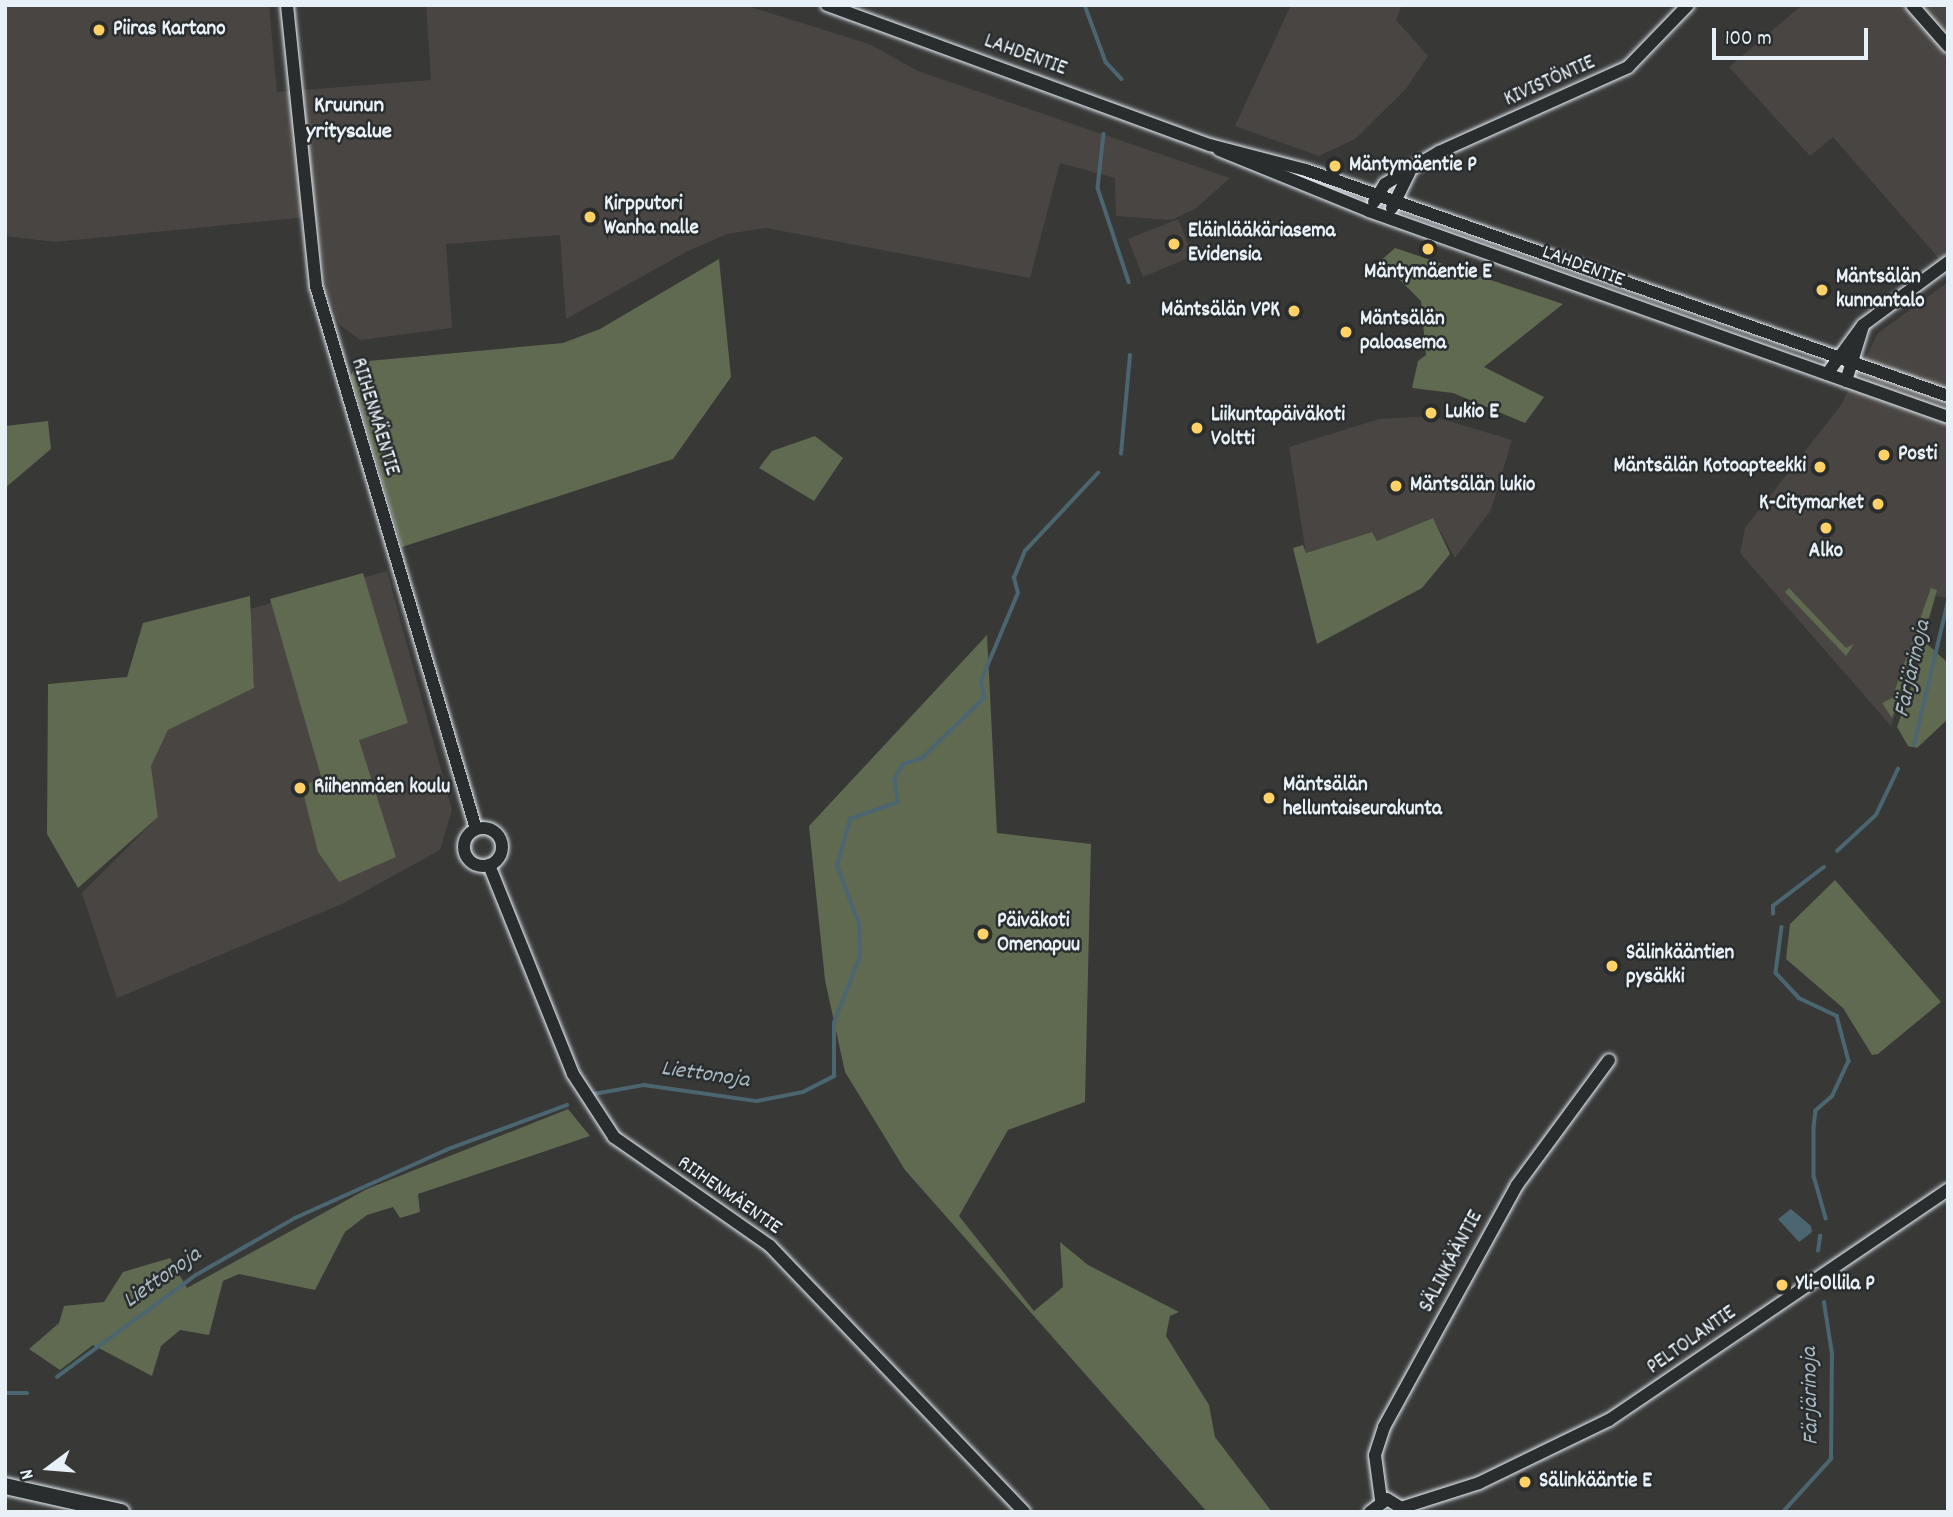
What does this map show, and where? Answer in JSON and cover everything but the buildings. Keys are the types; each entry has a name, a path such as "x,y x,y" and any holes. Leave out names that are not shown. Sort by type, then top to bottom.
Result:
{"highway":[{"path":"5,1486 121,1512"}],"main road":[{"name":"RIIHENMÄENTIE","path":"287,5 316,286 476,830"},
{"name":"LAHDENTIE","path":"827,5 1210,145 1378,195 1948,396"},
{"name":"KIVISTÖNTIE","path":"1369,211 1378,195 1410,171 1628,67 1688,5"},
{"path":"1912,5 1948,46"},
{"name":"LAHDENTIE","path":"1210,145 1247,166 1369,211 1948,417"},
{"path":"1388,218 1410,171"},
{"path":"1827,374 1863,325 1948,262"},
{"path":"1846,381 1854,363 1863,325"},
{"path":"488,828 501,840 499,858 489,865 477,865 465,853 466,839 476,830 488,828"},
{"name":"RIIHENMÄENTIE","path":"489,865 573,1074 614,1137 770,1246 1024,1512"},
{"name":"SÄLINKÄÄNTIE","path":"1381,1500 1375,1455 1384,1427 1517,1185 1609,1060"},
{"name":"PELTOLANTIE","path":"1405,1509 1444,1497 1609,1420 1948,1191"},
{"name":"PELTOLANTIE","path":"1421,1512 1444,1497"},
{"path":"1370,1512 1381,1500 1405,1509"}],"shaded area":[{"path":"5,5 269,5 277,92 431,80 426,5 744,5 869,44 918,71 1230,178 1195,209 1171,220 1116,216 1115,178 1060,163 1030,278 766,228 727,234 686,252 566,319 560,235 446,244 452,328 360,340 339,324 327,291 317,216 55,242 5,236"},
{"path":"1291,5 1402,5 1396,20 1428,56 1405,90 1355,139 1319,156 1235,126"},
{"path":"1802,5 1948,5 1948,269 1833,137 1810,156 1729,67"},
{"path":"1178,219 1193,256 1143,277 1128,239"},
{"path":"1948,282 1948,598 1935,596 1891,726 1740,553 1745,528 1841,405 1878,333"},
{"name":"Mäntsälän lukio","path":"1432,416 1512,440 1491,510 1455,558 1433,518 1377,541 1372,532 1306,553 1289,447 1379,419"},
{"name":"Riihenmäen koulu","path":"387,571 452,810 440,850 342,904 117,998 82,893 158,817 151,766 168,730 254,688 250,609"}],"green space":[{"path":"1395,248 1563,304 1484,367 1544,397 1525,423 1453,393 1412,388 1418,361 1426,355 1421,301 1399,279 1370,270"},
{"path":"719,259 731,377 673,459 402,547 351,376 357,362 563,343 600,329"},
{"path":"48,421 51,449 5,488 5,426"},
{"path":"815,436 843,458 814,501 759,468 772,451"},
{"path":"1433,518 1450,554 1422,588 1317,644 1293,548 1303,545 1306,553 1372,532 1377,541"},
{"path":"363,573 408,723 359,740 396,857 339,882 318,852 302,788 321,776 270,599"},
{"path":"1789,588 1846,648 1854,644 1846,656 1785,592"},
{"path":"1931,588 1937,590 1930,615 1892,718 1882,703 1892,698"},
{"path":"250,596 254,688 168,730 151,766 158,817 78,888 47,834 48,684 127,677 143,623"},
{"path":"987,635 997,833 1091,844 1085,1102 1008,1130 959,1216 1034,1311 1063,1287 1060,1242 1088,1265 1179,1312 1170,1316 1166,1336 1209,1405 1215,1437 1272,1512 1207,1512 905,1170 845,1072 825,980 809,826"},
{"path":"1926,643 1948,663 1948,719 1917,748 1908,746 1897,727"},
{"path":"1835,880 1941,1002 1878,1054 1872,1055 1843,1008 1786,959 1790,924"},
{"path":"568,1109 590,1136 418,1194 420,1212 400,1218 393,1207 367,1215 345,1232 315,1290 239,1274 223,1281 209,1335 180,1330 161,1346 152,1376 93,1345 60,1370 29,1349 59,1323 64,1306 104,1302 123,1272 170,1258 187,1288 367,1189"}],"water":[{"path":"1791,1209 1811,1226 1812,1232 1799,1242 1778,1219"}],"waterway":[{"name":"Liettonoja","path":"1085,5 1106,62 1122,79"},
{"name":"Liettonoja","path":"1104,134 1098,188 1129,282"},
{"name":"Liettonoja","path":"1121,454 1130,355"},
{"name":"Liettonoja","path":"594,1094 644,1085 757,1101 803,1092 834,1076 834,1023 860,956 859,924 837,866 850,819 898,802 894,780 903,764 921,759 984,698 981,681 1018,593 1014,578 1025,551 1098,473"},
{"name":"Färjärinoja","path":"1914,745 1948,601"},
{"name":"Färjärinoja","path":"1837,851 1876,815 1898,769"},
{"name":"Färjärinoja","path":"1773,914 1773,906 1824,867"},
{"name":"Färjärinoja","path":"1782,927 1776,973 1799,998 1837,1016 1849,1061 1833,1096 1816,1111 1814,1176 1826,1218"},
{"name":"Liettonoja","path":"57,1377 196,1275 295,1218 446,1150 567,1105"},
{"name":"Färjärinoja","path":"1818,1251 1820,1236"},
{"name":"Färjärinoja","path":"1783,1512 1831,1459 1832,1354 1824,1303"},
{"name":"Liettonoja","path":"5,1393 27,1393"}],"place":[{"name":"Piiras Kartano","path":"99,30"},
{"name":"Mäntymäentie P","path":"1335,166"},
{"name":"Kirpputori Wanha nalle","path":"590,217"},
{"name":"Eläinlääkäriasema Evidensia","path":"1174,244"},
{"name":"Mäntymäentie E","path":"1428,249"},
{"name":"Mäntsälän kunnantalo","path":"1822,290"},
{"name":"Mäntsälän VPK","path":"1294,311"},
{"name":"Mäntsälän paloasema","path":"1346,332"},
{"name":"Lukio E","path":"1431,413"},
{"name":"Liikuntapäiväkoti Voltti","path":"1197,428"},
{"name":"Posti","path":"1884,455"},
{"name":"Mäntsälän Kotoapteekki","path":"1820,467"},
{"name":"Mäntsälän lukio","path":"1396,486"},
{"name":"K-Citymarket","path":"1878,504"},
{"name":"Alko","path":"1826,528"},
{"name":"Riihenmäen koulu","path":"300,788"},
{"name":"Mäntsälän helluntaiseurakunta","path":"1269,798"},
{"name":"Päiväkoti Omenapuu","path":"983,934"},
{"name":"Sälinkääntien pysäkki","path":"1612,966"},
{"name":"Yli-Ollila P","path":"1782,1285"},
{"name":"Sälinkääntie E","path":"1525,1482"}],"district":[{"name":"Kruunun yritysalue","path":"349,120"}]}
